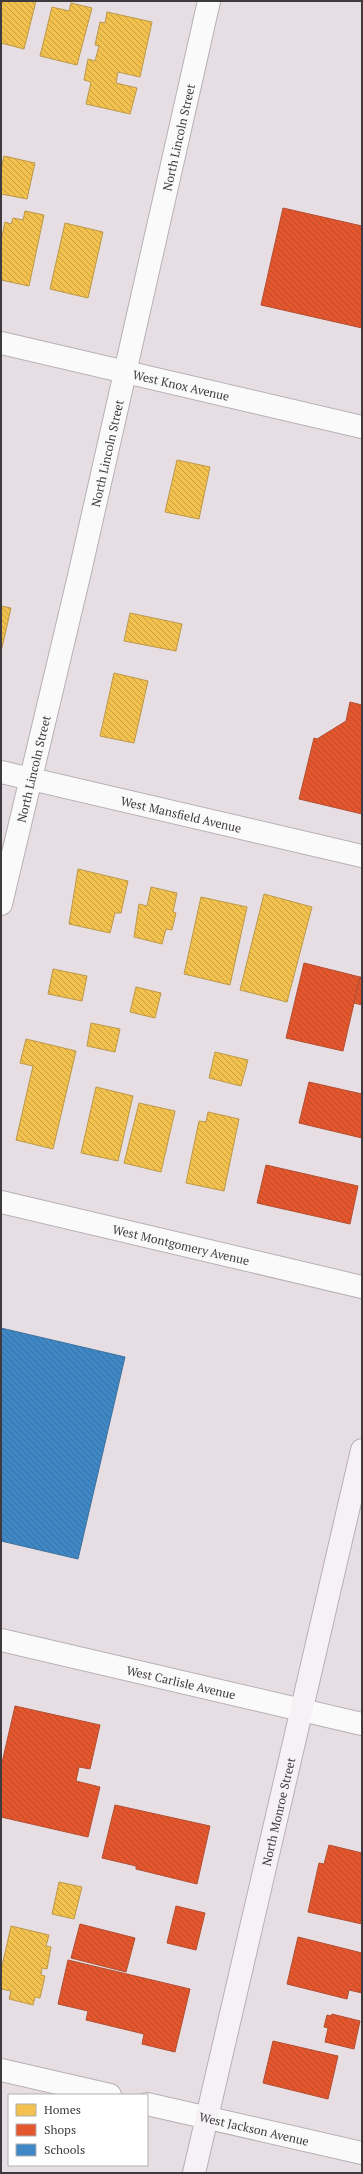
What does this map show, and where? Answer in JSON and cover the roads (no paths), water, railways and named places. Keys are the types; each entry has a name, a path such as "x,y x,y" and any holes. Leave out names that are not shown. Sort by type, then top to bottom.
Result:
{"main road":[{"name":"North Monroe Street","path":"194,2173 362,1450"}],"street":[{"name":"North Lincoln Street","path":"1,904 79,576 124,371 210,1"},
{"name":"West Knox Avenue","path":"1,343 362,427"},
{"name":"West Mansfield Avenue","path":"1,772 362,856"},
{"name":"West Montgomery Avenue","path":"1,1202 362,1287"},
{"name":"West Carlisle Avenue","path":"1,1640 362,1724"},
{"path":"1,2070 106,2094"},
{"name":"West Jackson Avenue","path":"148,2104 362,2153"}]}
